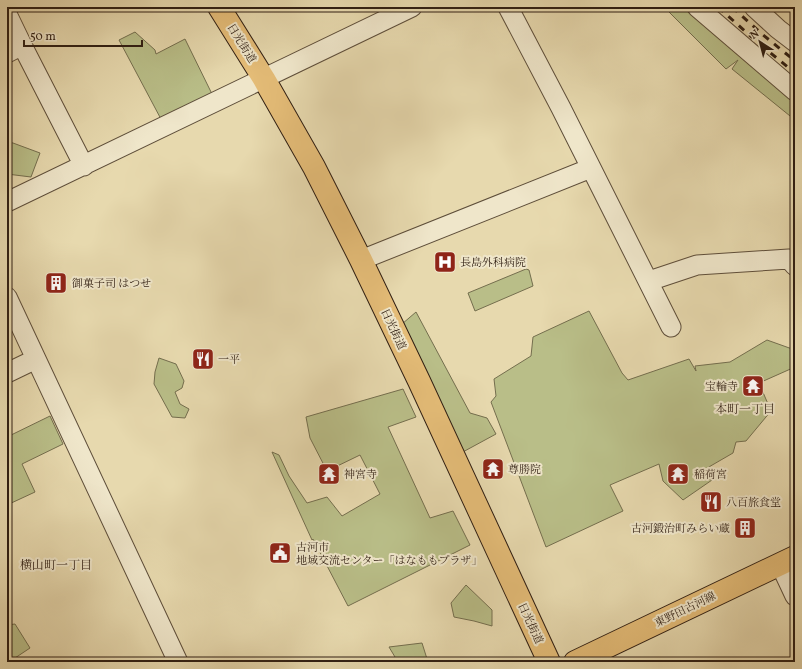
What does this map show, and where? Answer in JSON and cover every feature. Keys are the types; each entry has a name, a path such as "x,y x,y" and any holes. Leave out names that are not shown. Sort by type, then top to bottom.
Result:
{"main road":[{"name":"日光街道","path":"220,7 264,79 314,167 361,260 419,381 548,662"},
{"name":"東野田古河線","path":"575,662 788,560"}],"street":[{"path":"7,202 264,79 378,14 412,7"},
{"path":"508,7 672,327"},
{"path":"698,7 795,91"},
{"path":"754,7 795,42"},
{"path":"7,14 14,49 84,166"},
{"path":"361,260 591,168"},
{"path":"649,281 697,265 789,259 795,266"},
{"path":"7,297 178,662"},
{"path":"7,373 36,359"},
{"path":"788,560 795,596"}],"green space":[{"path":"664,7 697,7 795,96 795,120 732,69 738,60 726,69"},
{"path":"135,32 155,50 156,54 185,39 213,96 162,121 119,40"},
{"path":"7,142 40,153 31,177 7,174"},
{"path":"526,269 529,270 533,286 475,311 468,293"},
{"path":"589,311 622,373 628,380 689,359 696,371 695,366 730,362 767,340 795,350 795,367 759,383 771,411 746,441 736,442 733,453 695,475 712,480 683,500 663,481 659,464 610,485 623,511 546,547 491,402 496,396 494,379 531,356 533,337"},
{"path":"416,312 470,413 487,418 496,434 461,453 402,324"},
{"path":"159,358 176,364 184,381 182,388 175,392 180,404 189,409 185,418 172,417 154,384 155,372"},
{"path":"403,389 416,417 388,427 430,518 453,511 470,545 348,606 313,539 312,540 272,452 279,455 289,476 307,503 327,497 342,516 380,494 360,455 327,471 310,438 306,417"},
{"path":"50,416 63,444 22,464 35,492 7,505 7,437"},
{"path":"466,585 492,610 492,626 454,617 451,603"},
{"path":"15,624 30,648 7,662 7,625"},
{"path":"422,643 428,662 398,662 389,647"}],"railway":[{"path":"718,7 795,73"},
{"path":"732,7 795,61"}],"place":[{"name":"長島外科病院","path":"445,262"},
{"name":"御菓子司 はつせ","path":"56,283"},
{"name":"一平","path":"203,359"},
{"name":"宝輪寺","path":"753,386"},
{"name":"尊勝院","path":"493,469"},
{"name":"神宮寺","path":"329,474"},
{"name":"稲荷宮","path":"678,474"},
{"name":"八百旅食堂","path":"711,502"},
{"name":"古河鍛治町みらい蔵","path":"745,528"},
{"name":"古河市 地域交流センター「はなももプラザ」","path":"280,553"}],"district":[{"name":"本町一丁目","path":"745,409"},
{"name":"横山町一丁目","path":"56,565"}]}
